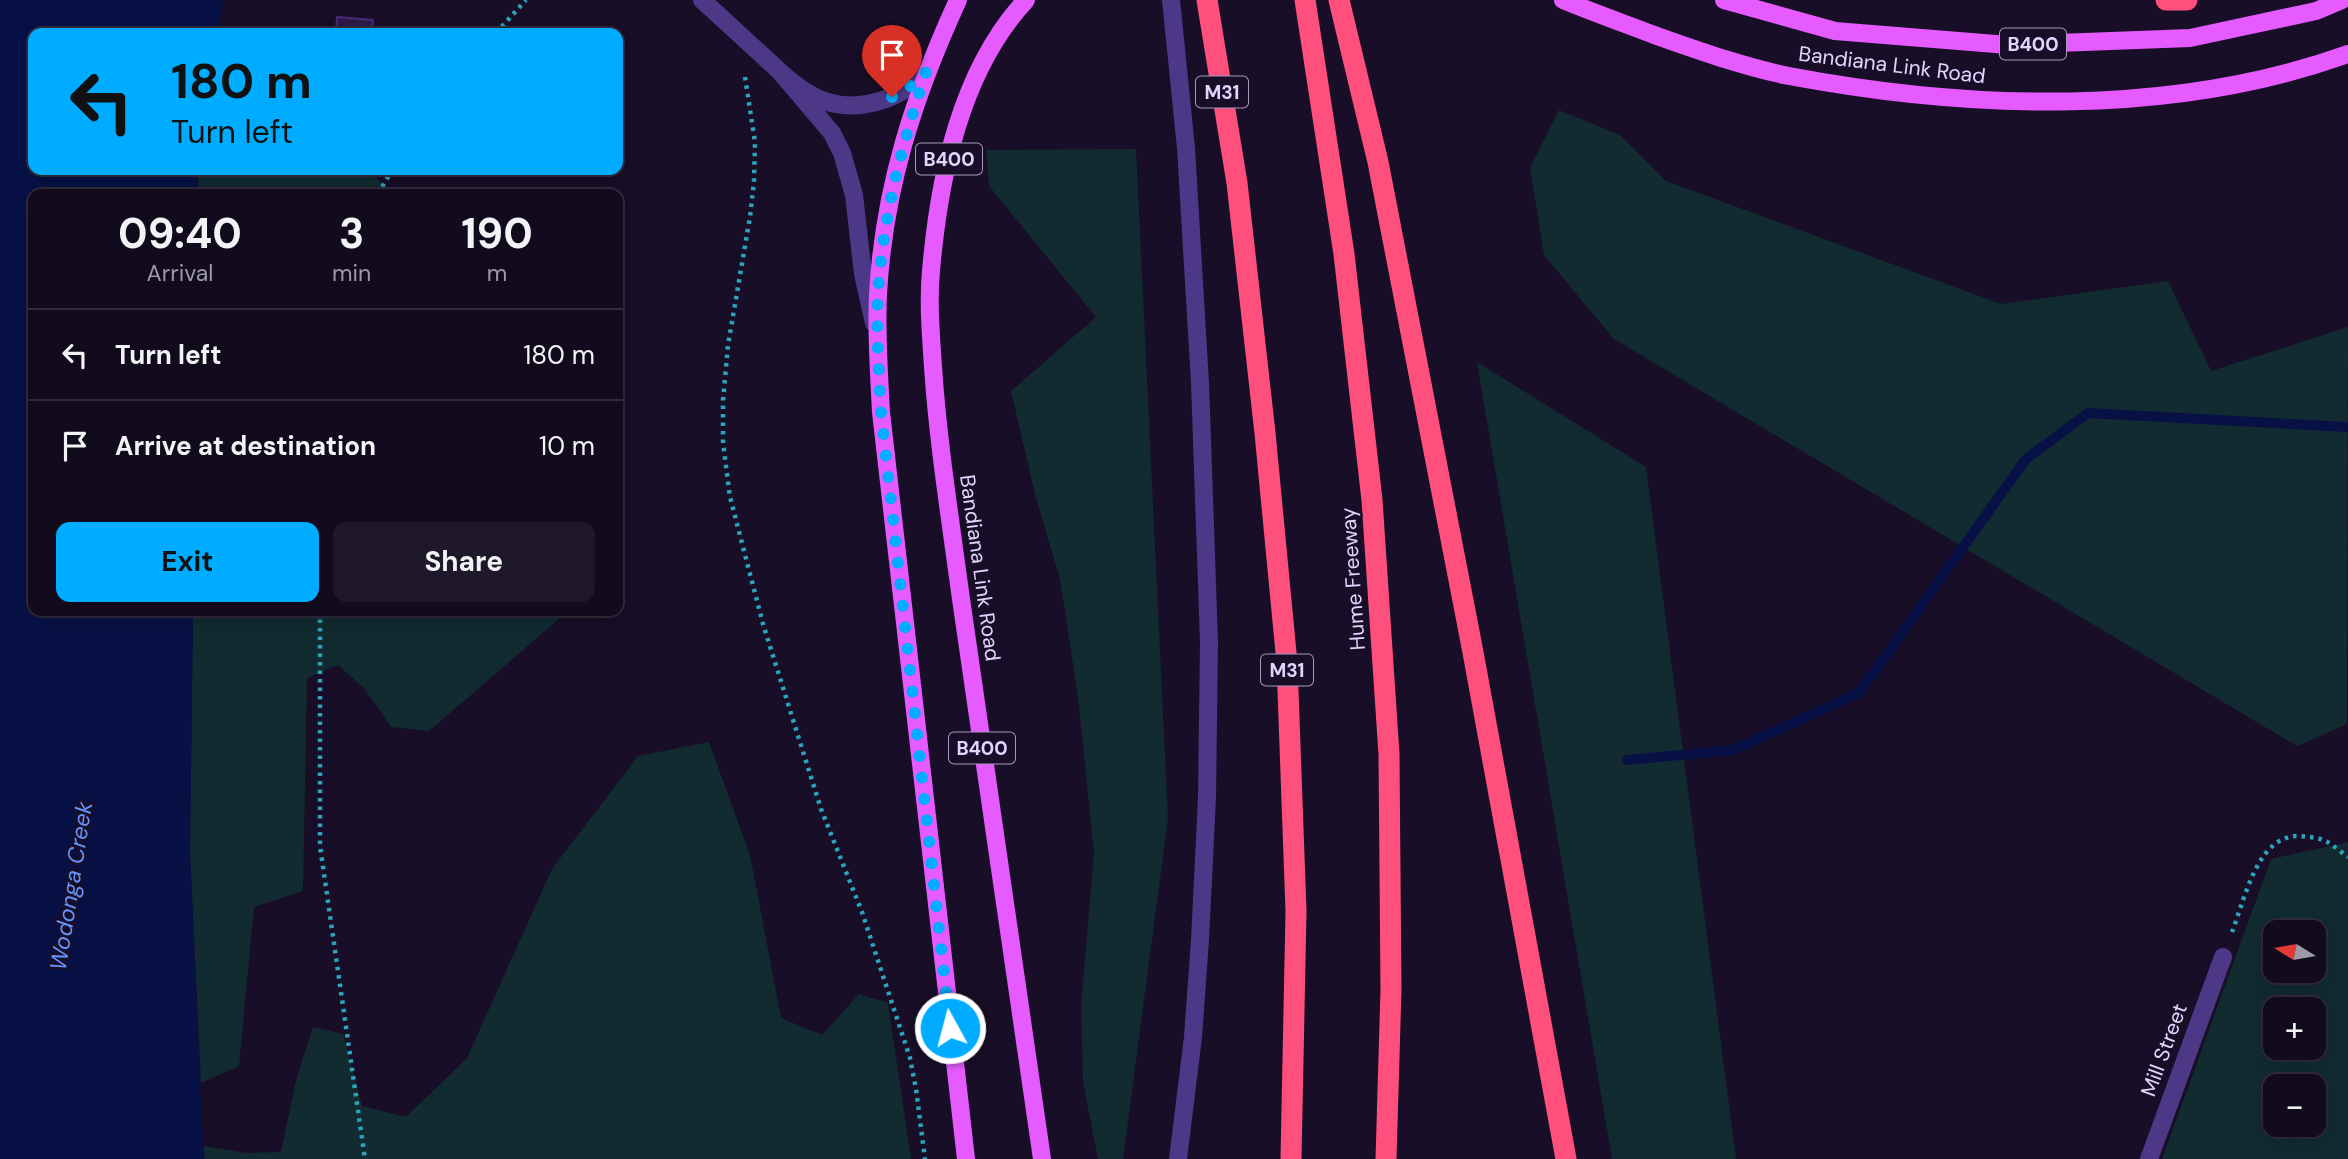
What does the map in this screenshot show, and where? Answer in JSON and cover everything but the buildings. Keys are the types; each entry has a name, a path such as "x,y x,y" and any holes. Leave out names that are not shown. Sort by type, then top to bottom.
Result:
{"highway":[{"name":"M31","path":"1207,0 1237,183 1287,663 1296,911 1290,1159"},
{"name":"Hume Freeway","path":"1304,0 1344,254 1372,500 1389,754 1391,989 1386,1159"},
{"path":"1339,0 1378,162 1472,647 1566,1159"},
{"path":"2166,0 2187,0"}],"main road":[{"name":"B400","path":"958,0 926,72 902,148 889,207 878,293 877,333 883,426 966,1159"},
{"name":"Bandiana Link Road","path":"1026,0 1006,23 988,53 973,85 957,132 945,172 937,224 930,274 930,312 943,470 1042,1159"},
{"name":"Bandiana Link Road","path":"1563,0 1709,55 1787,75 1948,99 2081,101 2199,92 2324,63 2348,54"},
{"name":"Bandiana Link Road","path":"1724,0 1835,31 2008,45 2190,38 2316,11 2342,0"}],"street":[{"path":"702,0 781,72 814,97 836,103 881,101 901,93 926,72"},
{"path":"1171,0 1186,148 1200,383 1209,706 1195,1013 1178,1159"},
{"path":"781,72 832,133 842,153 854,195 863,274 877,333"},
{"name":"Mill Street","path":"2149,1159 2223,957"}],"path":[{"path":"501,28 526,0"},
{"path":"740,66 745,77 755,142 750,217 728,345 723,400 723,443 730,497 763,624 821,809 866,924 910,1058 925,1159"},
{"path":"320,616 320,846 365,1159"},
{"path":"2223,957 2262,855 2275,842 2287,836 2311,837 2326,841 2348,857"}],"green space":[{"path":"1559,110 1620,135 1666,181 2001,304 2168,281 2211,371 2348,327 2347,724 2297,746 1614,339 1544,255 1530,168"},
{"path":"1136,149 1168,819 1123,1159 1098,1159 1083,1082 1081,1004 1094,854 1078,697 1060,579 1036,498 1011,391 1096,317 989,186 986,150"},
{"path":"198,175 374,175 386,189 198,189"},
{"path":"1477,362 1646,467 1736,1159 1612,1159"},
{"path":"193,616 560,616 429,731 391,727 364,688 338,665 307,678 303,891 254,907 239,1066 201,1083 190,852"},
{"path":"709,742 750,855 781,1018 822,1035 859,994 888,1003 911,1159 205,1159 203,1146 246,1153 281,1152 297,1076 313,1027 343,1034 362,1106 406,1117 467,1058 552,869 638,756"},
{"path":"2348,842 2348,1159 2162,1159 2271,859"}],"water":[{"name":"Wodonga Creek","path":"0,0 223,0 219,28 28,28 28,175 198,175 198,189 28,189 28,616 193,616 190,852 205,1159 0,1159"}],"waterway":[{"path":"1627,760 1733,750 1859,693 2026,459 2088,413 2348,427"}],"route":[{"path":"892,97 912,85 926,72 902,148 889,207 878,293 877,333 881,412 950,1028"}]}
